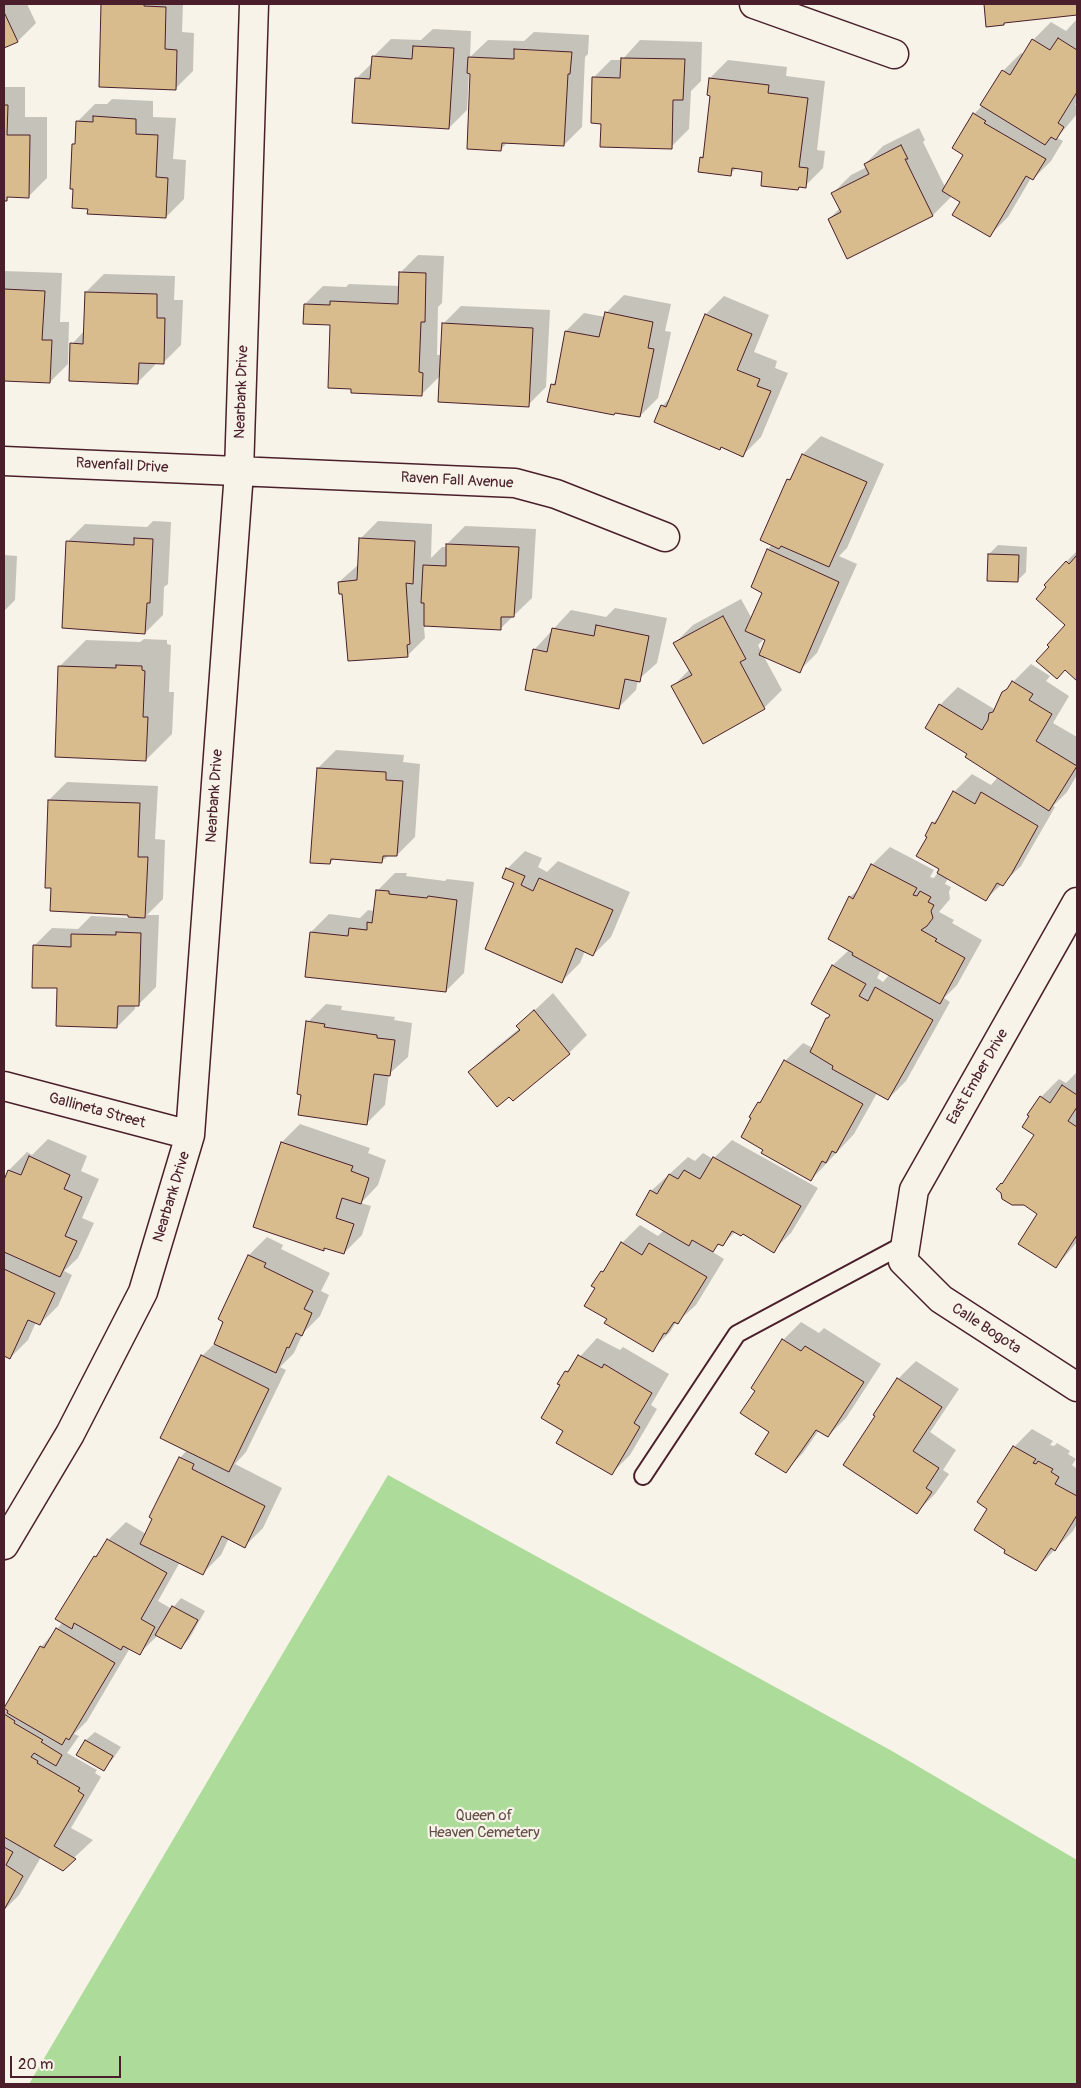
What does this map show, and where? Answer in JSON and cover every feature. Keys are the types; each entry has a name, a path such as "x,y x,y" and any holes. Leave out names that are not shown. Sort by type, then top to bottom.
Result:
{"street":[{"name":"Nearbank Drive","path":"4,1545 70,1434 143,1292 190,1135 239,472 254,4"},
{"path":"754,4 894,54"},
{"name":"Ravenfall Drive","path":"4,461 239,472"},
{"name":"Raven Fall Avenue","path":"239,472 515,483 556,494 665,537"},
{"name":"East Ember Drive","path":"904,1253 914,1190 1077,902"},
{"name":"Gallineta Street","path":"4,1086 190,1135"},
{"name":"Calle Bogota","path":"904,1253 941,1299 1077,1387"}],"lane":[{"path":"643,1476 737,1334 904,1253"}],"green space":[{"name":"Queen of Heaven Cemetery","path":"388,1475 892,1751 1077,1860 1077,2084 29,2084"}],"building":[{"path":"101,4 144,4 144,6 166,7 165,49 177,50 176,90 99,87"},
{"path":"984,4 1077,4 1077,15 1004,23 1004,25 986,27"},
{"path":"4,12 18,42 4,48"},
{"path":"1058,38 1077,50 1077,92 1058,123 1064,127 1056,140 1051,137 1045,145 980,105 1002,70 1010,75 1032,39 1050,50"},
{"path":"413,46 454,48 449,129 352,123 355,78 370,79 372,56 412,59"},
{"path":"514,49 572,52 570,74 568,74 564,146 502,143 501,151 467,149 470,74 467,73 468,57 514,59"},
{"path":"621,58 685,59 683,100 673,100 672,149 600,147 601,124 591,123 592,77 620,78"},
{"path":"709,78 769,85 768,93 808,98 799,167 808,168 806,188 799,187 798,190 761,186 762,172 732,168 731,176 698,172 700,157 703,158 710,96 707,95"},
{"path":"4,105 8,105 7,135 30,135 29,198 7,197 7,201 4,201"},
{"path":"973,113 986,121 984,123 1046,159 1033,180 1026,176 990,237 952,215 960,202 942,191 963,155 952,148"},
{"path":"93,116 136,119 136,134 158,135 156,177 168,178 166,218 87,214 88,209 72,208 73,189 70,189 72,144 75,144 76,121 93,122"},
{"path":"901,145 908,159 905,159 933,216 847,259 828,219 841,212 831,193 869,174 864,164"},
{"path":"399,272 426,273 425,322 421,322 419,372 423,373 422,396 351,393 351,389 328,388 330,325 303,324 304,304 330,305 330,301 398,304"},
{"path":"4,289 45,291 42,340 52,340 50,383 4,381"},
{"path":"85,292 157,294 157,318 165,318 164,364 139,363 138,384 69,381 70,343 83,344"},
{"path":"605,312 653,322 648,348 654,349 640,417 615,413 614,415 547,402 551,384 555,385 565,331 599,337"},
{"path":"705,314 752,334 737,370 760,379 757,386 771,391 743,457 721,447 720,450 654,422 661,405 666,407"},
{"path":"442,323 533,328 529,407 438,402"},
{"path":"802,454 867,482 829,567 781,546 779,549 760,540 787,479 790,480"},
{"path":"134,538 153,539 150,603 147,603 145,634 62,628 66,541 134,545"},
{"path":"359,538 415,541 413,584 406,583 410,644 407,645 408,657 348,661 342,594 339,594 338,582 357,580"},
{"path":"446,544 519,547 514,617 501,617 501,630 424,626 424,603 421,603 423,565 446,566"},
{"path":"767,549 839,582 800,673 759,655 765,640 745,631 762,593 751,587"},
{"path":"988,554 1019,555 1018,582 987,581"},
{"path":"1077,555 1077,681 1065,670 1057,679 1036,661 1065,625 1036,599 1046,587 1044,585 1066,561 1069,564"},
{"path":"723,616 746,659 740,662 765,709 703,744 671,686 692,675 673,643"},
{"path":"596,625 649,636 640,682 625,679 619,709 525,690 533,649 547,652 552,628 594,636"},
{"path":"116,665 142,666 142,670 145,671 143,717 148,717 146,761 55,757 58,666 116,668"},
{"path":"1012,681 1033,694 1029,700 1052,714 1036,741 1077,766 1049,811 965,757 967,754 925,728 939,704 982,730 988,720 989,713 993,712 1002,692 1007,689"},
{"path":"317,768 386,772 386,780 403,781 397,856 383,856 382,863 331,859 330,864 310,863"},
{"path":"953,791 975,804 981,792 1038,826 1003,886 997,883 986,901 937,873 939,869 916,856 927,837 925,836 932,822 935,824"},
{"path":"48,800 140,803 138,857 148,857 145,918 128,917 128,915 50,911 51,888 45,888"},
{"path":"871,864 917,888 913,895 917,896 920,891 931,897 928,902 934,905 931,911 933,918 921,930 937,939 935,941 965,958 940,1004 852,955 853,953 828,939 849,896 853,899"},
{"path":"506,868 525,876 521,885 533,891 539,878 613,910 593,956 576,948 562,983 485,949 514,883 502,878"},
{"path":"376,890 389,891 389,894 457,900 446,992 305,977 310,932 348,936 349,928 367,930 367,922 372,923"},
{"path":"116,932 141,933 139,1006 118,1006 117,1028 56,1026 57,988 32,988 33,945 71,947 71,934 116,935"},
{"path":"832,965 866,984 859,996 868,1001 875,987 933,1020 888,1100 832,1069 833,1066 810,1052 826,1018 830,1015 811,1004"},
{"path":"534,1010 570,1054 513,1101 509,1097 497,1107 468,1072 520,1030 516,1026"},
{"path":"306,1021 325,1024 324,1027 377,1035 377,1038 395,1040 390,1076 374,1074 367,1125 298,1115 301,1095 297,1094"},
{"path":"784,1060 863,1104 836,1153 832,1151 826,1163 822,1161 811,1181 761,1153 763,1150 741,1137 751,1118 749,1117 758,1102 760,1103"},
{"path":"1062,1085 1077,1095 1077,1107 1068,1121 1077,1127 1077,1235 1056,1268 1018,1244 1037,1214 1024,1205 1012,1205 1002,1199 1001,1193 996,1189 1002,1184 1034,1135 1022,1127 1029,1116 1027,1115 1040,1096 1050,1103"},
{"path":"281,1142 353,1166 351,1171 369,1178 361,1204 342,1198 336,1218 354,1224 344,1254 324,1248 324,1251 253,1227"},
{"path":"29,1156 70,1175 64,1189 82,1197 65,1236 77,1241 60,1277 4,1252 4,1180 8,1170 21,1175"},
{"path":"713,1157 801,1206 774,1253 743,1234 741,1236 732,1231 723,1246 718,1244 713,1252 692,1240 689,1246 636,1215 650,1190 657,1194 669,1174 678,1179 684,1170 700,1179"},
{"path":"621,1242 642,1255 649,1243 707,1277 678,1324 674,1322 666,1334 664,1333 653,1352 604,1323 607,1319 584,1306 595,1288 591,1286 601,1271 603,1272"},
{"path":"248,1255 266,1263 264,1267 313,1291 304,1309 312,1313 302,1336 296,1333 289,1348 287,1347 276,1373 214,1344 223,1322 218,1319"},
{"path":"4,1269 55,1293 40,1325 28,1320 10,1359 4,1356"},
{"path":"782,1339 801,1351 805,1346 864,1382 828,1437 816,1430 786,1473 755,1454 769,1432 740,1413 755,1391 751,1388"},
{"path":"201,1355 269,1389 229,1472 160,1438"},
{"path":"578,1355 602,1368 604,1364 652,1393 634,1423 640,1427 612,1475 556,1443 563,1431 541,1418 560,1385 557,1384 565,1371 568,1372"},
{"path":"897,1378 942,1407 913,1451 939,1468 926,1488 932,1492 917,1514 843,1465"},
{"path":"1013,1446 1036,1459 1033,1463 1036,1464 1038,1461 1053,1469 1051,1472 1059,1477 1055,1484 1077,1496 1077,1515 1055,1551 1051,1548 1036,1571 1004,1553 1005,1550 974,1530 987,1509 977,1502"},
{"path":"179,1457 194,1464 192,1469 265,1506 245,1548 222,1536 203,1575 140,1544 152,1519 149,1517"},
{"path":"107,1539 167,1573 141,1619 155,1627 140,1655 123,1646 121,1650 74,1623 72,1629 55,1619 94,1556 96,1557"},
{"path":"172,1606 198,1620 181,1649 155,1635"},
{"path":"56,1628 115,1663 69,1740 66,1738 62,1745 7,1713 8,1711 4,1708 40,1646 44,1648"},
{"path":"4,1714 15,1721 14,1723 43,1740 41,1742 62,1755 56,1766 34,1753 31,1757 38,1761 37,1763 80,1788 78,1791 84,1795 54,1846 76,1859 63,1871 4,1837"},
{"path":"85,1740 113,1756 104,1771 76,1755"},
{"path":"4,1847 13,1852 6,1865 23,1876 4,1910"}]}
